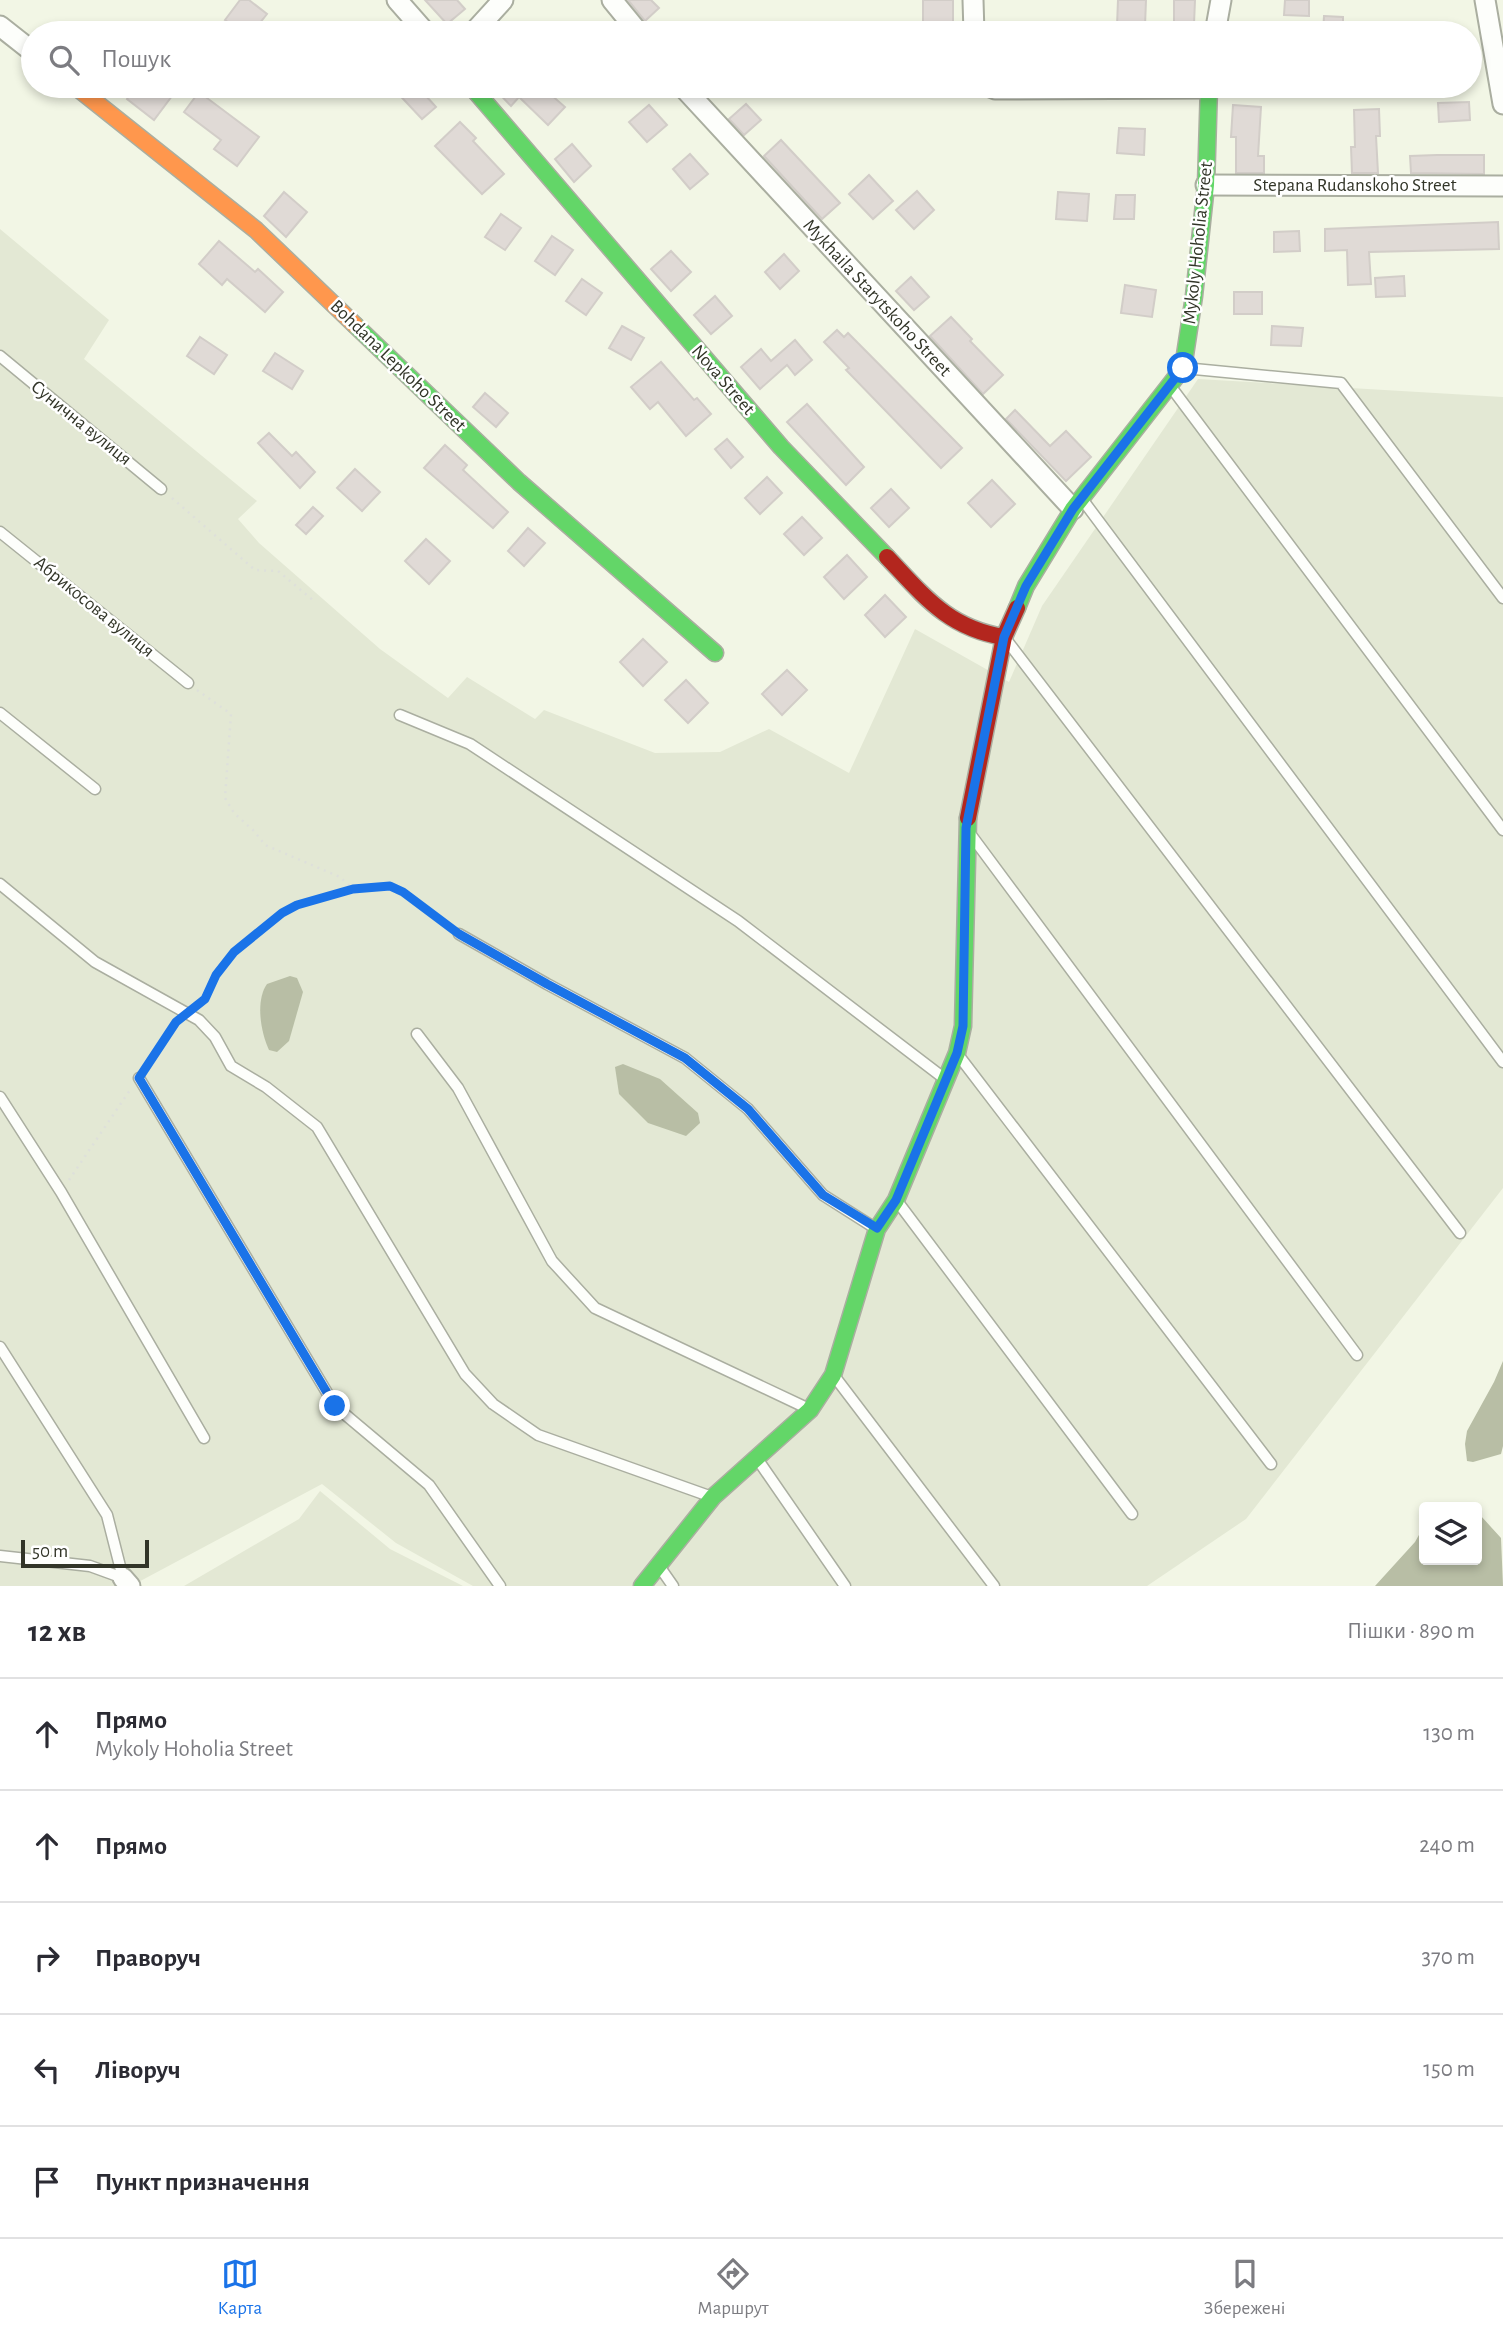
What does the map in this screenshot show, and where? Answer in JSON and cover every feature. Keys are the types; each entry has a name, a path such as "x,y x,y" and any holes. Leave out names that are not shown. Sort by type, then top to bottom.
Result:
{"street":[{"path":"397,0 415,21"},
{"path":"484,21 503,0"},
{"path":"612,0 629,21"},
{"path":"973,0 974,21"},
{"path":"1217,21 1221,0"},
{"path":"1485,0 1503,104"},
{"path":"0,26 21,43"},
{"name":"Bohdana Lepkoho Street","path":"90,98 256,230 519,482 715,653"},
{"name":"Nova Street","path":"481,98 781,447 933,606 960,626 982,634 1004,637"},
{"name":"Mykhaila Starytskoho Street","path":"693,98 1078,504"},
{"name":"Mykoly Hoholia Street","path":"642,1586 713,1497 810,1409 833,1375 877,1228 896,1200 957,1053 963,1026 966,828 1004,637 1026,586 1078,504 1183,368 1206,185 1209,98"},
{"name":"Stepana Rudanskoho Street","path":"1206,185 1503,186"}],"lane":[{"name":"Сунична вулиця","path":"0,356 161,489"},
{"path":"1183,368 1341,383 1503,598"},
{"path":"1170,387 1503,830"},
{"path":"1078,504 1503,1062"},
{"name":"Абрикосова вулиця","path":"0,532 188,683"},
{"path":"1004,637 1461,1233"},
{"path":"0,713 95,789"},
{"path":"400,715 470,744 738,921 946,1079"},
{"path":"966,828 1356,1355"},
{"path":"0,884 95,962 199,1020 215,1037 231,1066 266,1087 317,1127 465,1374 493,1404 538,1435 713,1497"},
{"path":"459,934 685,1058 748,1109 823,1195 877,1228"},
{"path":"417,1034 458,1088 552,1261 595,1308 810,1409"},
{"path":"957,1053 1271,1464"},
{"path":"139,1078 335,1406 429,1485 500,1586"},
{"path":"0,1097 61,1192 204,1438"},
{"path":"896,1200 1132,1514"},
{"path":"0,1347 107,1515 127,1582"},
{"path":"833,1375 994,1586"},
{"path":"757,1459 845,1586"},
{"path":"0,1556 90,1566 127,1582"},
{"path":"659,1566 673,1586"}],"path":[{"path":"161,489 255,570 278,572 314,601"},
{"path":"188,683 231,714 225,797 234,813 265,845 340,877 353,889"},
{"path":"61,1192 169,1032 186,1013 205,999 216,975 234,952 282,913 297,905 353,889 390,886 403,892 459,934"}],"shaded area":[{"path":"0,229 109,320 84,359 257,501 238,519 259,543 380,649 448,698 467,677 535,719 544,710 655,753 720,752 769,729 849,773 915,629 1009,682 1042,606 1198,379 1503,397 1503,1188 1246,1519 1147,1586 473,1586 396,1543 322,1484 131,1586 0,1586"},
{"path":"290,976 297,978 303,992 289,1041 277,1052 269,1050 264,1035 260,1017 261,999 267,984"},
{"path":"623,1064 660,1079 698,1113 700,1123 686,1136 648,1123 619,1094 615,1067"},
{"path":"1503,1361 1501,1454 1473,1462 1467,1461 1467,1431"},
{"path":"320,1491 390,1549 463,1586 184,1586 299,1519"},
{"path":"1482,1517 1501,1538 1503,1586 1375,1586 1419,1535 1419,1565 1482,1565"}],"building":[{"path":"240,0 249,0 267,14 261,21 225,20"},
{"path":"425,0 457,0 465,9 451,21 444,21"},
{"path":"628,0 651,0 659,8 645,21"},
{"path":"923,0 953,0 953,21 923,21"},
{"path":"1118,0 1146,0 1145,21 1117,21"},
{"path":"1174,0 1195,0 1194,21 1174,21"},
{"path":"1285,0 1309,0 1309,16 1284,15"},
{"path":"1324,16 1343,17 1343,21 1324,21"},
{"path":"128,98 170,98 154,120"},
{"path":"194,98 207,98 259,137 237,166 214,149 221,140 184,112"},
{"path":"402,98 428,98 436,107 422,119"},
{"path":"503,98 518,98 511,106"},
{"path":"520,98 555,98 565,107 548,125"},
{"path":"1469,102 1470,120 1439,122 1438,103"},
{"path":"746,104 761,120 744,135 729,119"},
{"path":"649,105 667,125 647,142 629,122"},
{"path":"1233,105 1261,107 1258,156 1264,156 1264,173 1236,173 1236,137 1231,137"},
{"path":"1379,109 1380,136 1376,136 1378,173 1352,173 1351,147 1355,147 1354,110"},
{"path":"460,122 476,138 473,141 504,174 482,194 435,146"},
{"path":"1119,128 1145,129 1144,155 1117,153"},
{"path":"781,140 840,203 822,219 764,156"},
{"path":"572,144 591,166 574,182 555,159"},
{"path":"690,154 708,174 690,189 673,169"},
{"path":"1484,155 1484,174 1411,173 1410,156"},
{"path":"869,175 893,201 873,219 849,194"},
{"path":"917,191 934,210 914,229 896,210"},
{"path":"284,192 307,212 286,237 264,216"},
{"path":"1058,192 1089,194 1087,221 1056,219"},
{"path":"1116,195 1135,195 1134,219 1114,219"},
{"path":"501,214 521,228 505,250 485,237"},
{"path":"1498,222 1499,249 1369,252 1371,284 1348,285 1347,250 1325,251 1325,229"},
{"path":"1299,231 1300,251 1274,252 1274,232"},
{"path":"552,236 573,250 555,275 535,261"},
{"path":"219,241 255,272 258,269 283,292 265,312 227,279 222,285 199,264"},
{"path":"671,251 691,272 671,291 651,269"},
{"path":"784,254 799,271 780,289 765,272"},
{"path":"1404,276 1405,296 1376,297 1375,278"},
{"path":"911,277 929,297 914,310 896,291"},
{"path":"582,279 602,293 586,315 566,301"},
{"path":"1125,285 1156,290 1152,317 1121,313"},
{"path":"1234,292 1262,292 1262,314 1234,314"},
{"path":"715,296 732,316 711,334 694,315"},
{"path":"951,317 1003,375 983,394 930,336"},
{"path":"622,326 644,338 631,360 609,348"},
{"path":"1272,326 1303,328 1301,346 1271,345"},
{"path":"837,330 844,337 848,333 962,448 941,468 846,370 849,368 824,342"},
{"path":"200,337 227,355 214,374 187,356"},
{"path":"795,340 812,360 795,375 787,365 760,389 741,367 761,349 771,361"},
{"path":"275,353 303,371 292,389 263,371"},
{"path":"661,362 694,400 697,398 711,414 686,436 658,402 650,409 631,387"},
{"path":"485,393 508,413 496,427 473,407"},
{"path":"807,404 864,467 846,485 787,422"},
{"path":"1015,410 1050,446 1066,431 1091,457 1066,481 1006,419"},
{"path":"269,433 292,456 296,452 315,472 300,488 258,443"},
{"path":"727,439 743,457 731,468 715,449"},
{"path":"445,445 467,465 463,470 508,512 493,528 424,468"},
{"path":"355,469 380,492 362,511 337,488"},
{"path":"767,477 782,493 760,514 745,498"},
{"path":"992,480 1015,504 991,527 968,503"},
{"path":"891,489 909,508 889,527 871,508"},
{"path":"313,507 323,516 306,534 296,525"},
{"path":"802,517 822,538 804,555 784,534"},
{"path":"528,528 545,543 524,566 508,551"},
{"path":"426,539 450,561 429,584 405,561"},
{"path":"847,555 867,577 844,599 824,577"},
{"path":"885,595 906,617 885,637 865,615"},
{"path":"643,639 667,662 643,686 620,662"},
{"path":"787,670 807,690 782,715 762,694"},
{"path":"686,680 708,703 688,723 665,700"}],"traffic: fast":[{"path":"481,98 781,447 887,557"},
{"path":"1017,608 1026,586 1073,509 1183,368 1206,185 1209,98"},
{"path":"355,325 519,482 715,653"},
{"path":"642,1586 713,1497 810,1410 833,1375 877,1229 896,1200 957,1053 963,1026 968,818"}],"traffic: slow":[{"path":"90,98 256,230 355,325"}],"traffic: jam":[{"path":"887,557 926,597 952,618 984,633 1004,637"},
{"path":"968,818 1004,637 1017,608"}],"route":[{"path":"335,1406 139,1078 176,1022 205,999 216,975 234,952 282,913 297,905 353,889 390,886 403,892 459,934 685,1058 748,1109 823,1195 877,1228 896,1200 957,1053 963,1026 966,828 1004,637 1026,586 1073,509 1183,368"}]}
